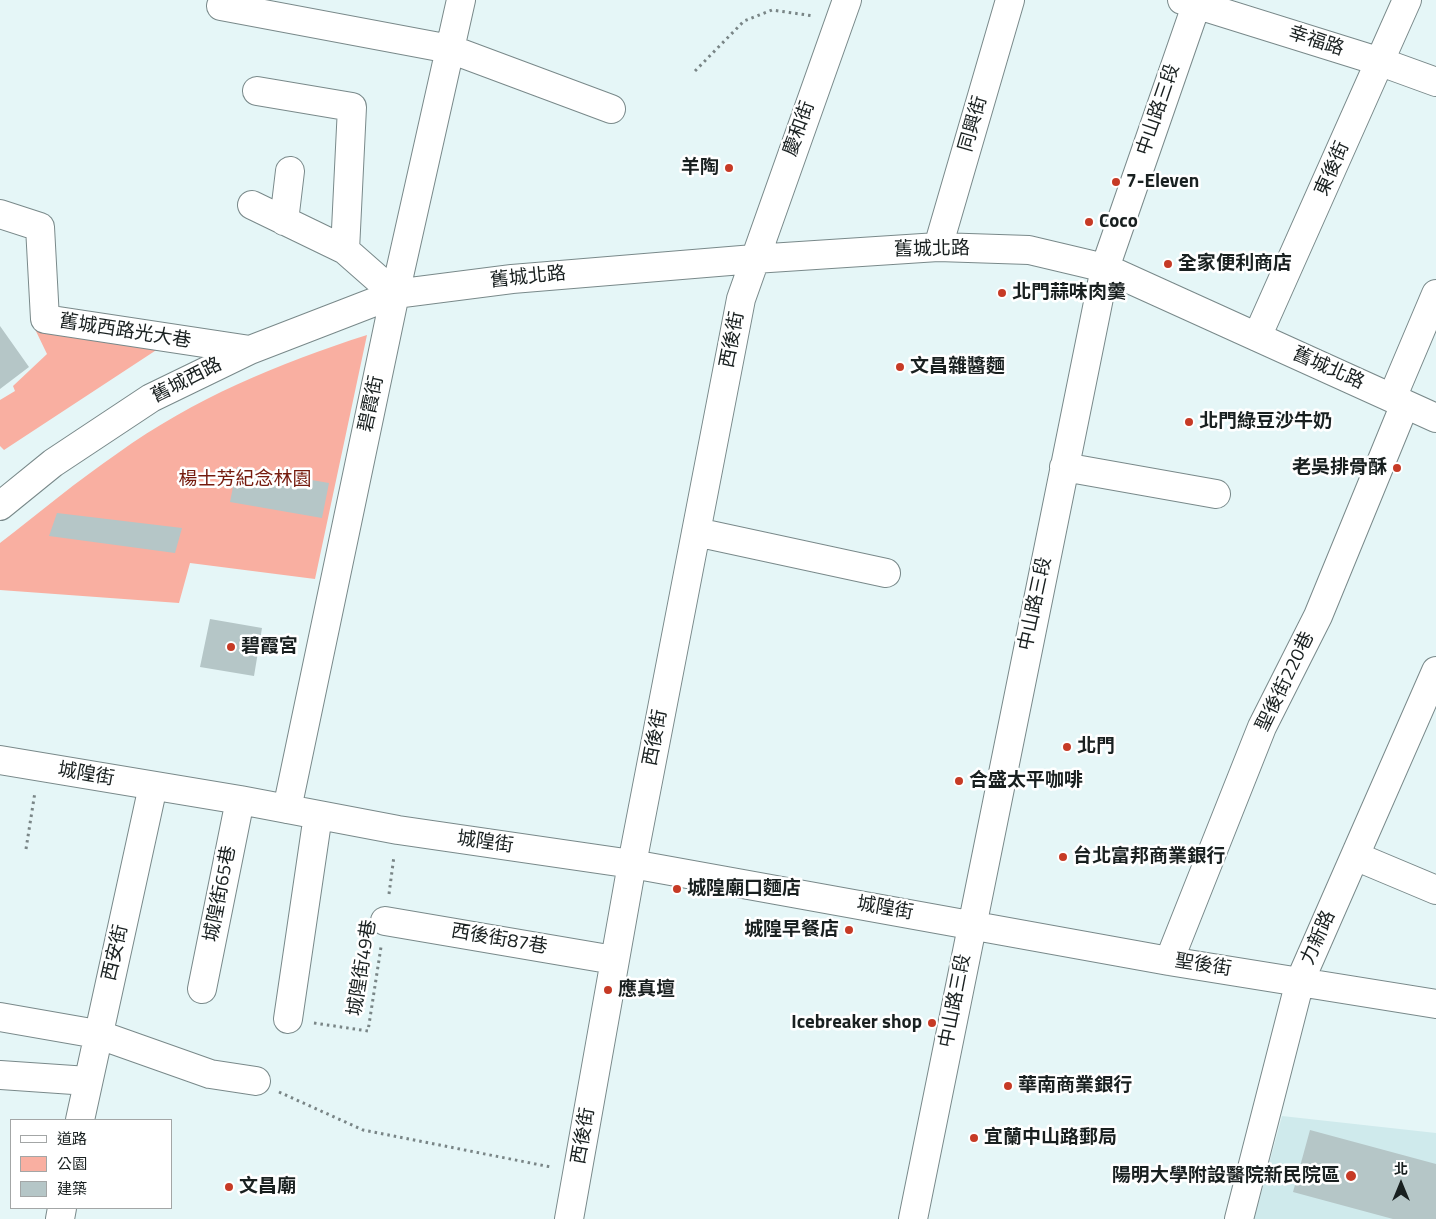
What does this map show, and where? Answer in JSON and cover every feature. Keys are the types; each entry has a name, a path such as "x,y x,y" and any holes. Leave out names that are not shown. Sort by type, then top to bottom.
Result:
{"street":[{"name":"碧霞街","path":"287,809 395,294 461,0"},
{"name":"同興街","path":"938,247 1010,0"},
{"name":"東後街","path":"1257,337 1407,0"},
{"name":"幸福路","path":"1192,1 1381,62 1436,82"},
{"name":"中山路三段","path":"913,1219 1105,268 1192,1"},
{"path":"221,6 450,49 611,109"},
{"name":"慶和街","path":"754,259 843,11"},
{"path":"257,91 352,107 345,250"},
{"path":"284,220 290,171"},
{"path":"252,206 345,250 395,294"},
{"name":"舊城西路光大巷","path":"0,214 40,227 45,319 250,350"},
{"name":"舊城北路","path":"395,294 512,279 754,259 938,247 1029,250 1105,268 1436,418"},
{"name":"西後街","path":"569,1219 614,960 741,298 754,259"},
{"name":"舊城西路","path":"0,506 53,463 150,398 250,350 395,294"},
{"name":"聖後街220巷","path":"1169,961 1262,727 1318,616 1436,294"},
{"path":"1064,466 1216,494"},
{"path":"696,532 886,573"},
{"name":"力新路","path":"1239,1219 1300,981 1436,671"},
{"name":"城隍街","path":"0,760 240,800 398,830 632,864 971,925"},
{"name":"西安街","path":"80,1119 97,1034 153,786"},
{"name":"城隍街65巷","path":"202,988 240,800"},
{"path":"288,1019 318,815"},
{"path":"1355,856 1436,890"},
{"name":"西後街87巷","path":"384,921 614,960"},
{"name":"聖後街","path":"971,925 1169,961 1436,1004"},
{"path":"0,1017 97,1034 210,1074 256,1081"},
{"path":"0,1075 88,1081"}],"path":[{"path":"695,71 744,21 772,10 812,15 843,11"},
{"path":"26,849 39,767"},
{"name":"城隍街49巷","path":"288,1019 368,1031 398,830"},
{"path":"256,1081 363,1130 578,1172"}],"shaded area":[{"name":"陽明大學附設醫院新民院區","path":"1282,1116 1436,1133 1436,1219 1254,1219"}],"green space":[{"path":"33,325 164,345 4,450 0,446 0,400 15,391 13,386 47,354"},
{"name":"楊士芳紀念林園","path":"367,335 315,579 190,563 179,603 0,590 0,543 118,453 176,416 238,384 269,370"}],"building":[{"path":"0,326 29,367 0,389"},
{"path":"237,467 329,483 322,518 230,502"},
{"name":"楊士芳紀念林園","path":"57,513 182,528 175,553 49,536"},
{"name":"碧霞宮","path":"210,619 262,628 254,676 200,667"},
{"path":"1310,1130 1436,1164 1436,1219 1393,1219 1293,1192"}],"place":[{"name":"羊陶","path":"729,168"},
{"name":"7-Eleven","path":"1116,182"},
{"name":"Coco","path":"1089,222"},
{"name":"全家便利商店","path":"1168,264"},
{"name":"北門蒜味肉羹","path":"1002,293"},
{"name":"文昌雜醬麵","path":"900,367"},
{"name":"北門綠豆沙牛奶","path":"1189,422"},
{"name":"老吳排骨酥","path":"1397,468"},
{"name":"碧霞宮","path":"231,647"},
{"name":"北門","path":"1067,747"},
{"name":"合盛太平咖啡","path":"959,781"},
{"name":"台北富邦商業銀行","path":"1063,857"},
{"name":"城隍廟口麵店","path":"677,889"},
{"name":"城隍早餐店","path":"849,930"},
{"name":"應真壇","path":"608,990"},
{"name":"Icebreaker shop","path":"932,1023"},
{"name":"華南商業銀行","path":"1008,1086"},
{"name":"宜蘭中山路郵局","path":"974,1138"},
{"name":"陽明大學附設醫院新民院區","path":"1351,1176"},
{"name":"文昌廟","path":"229,1187"}]}
